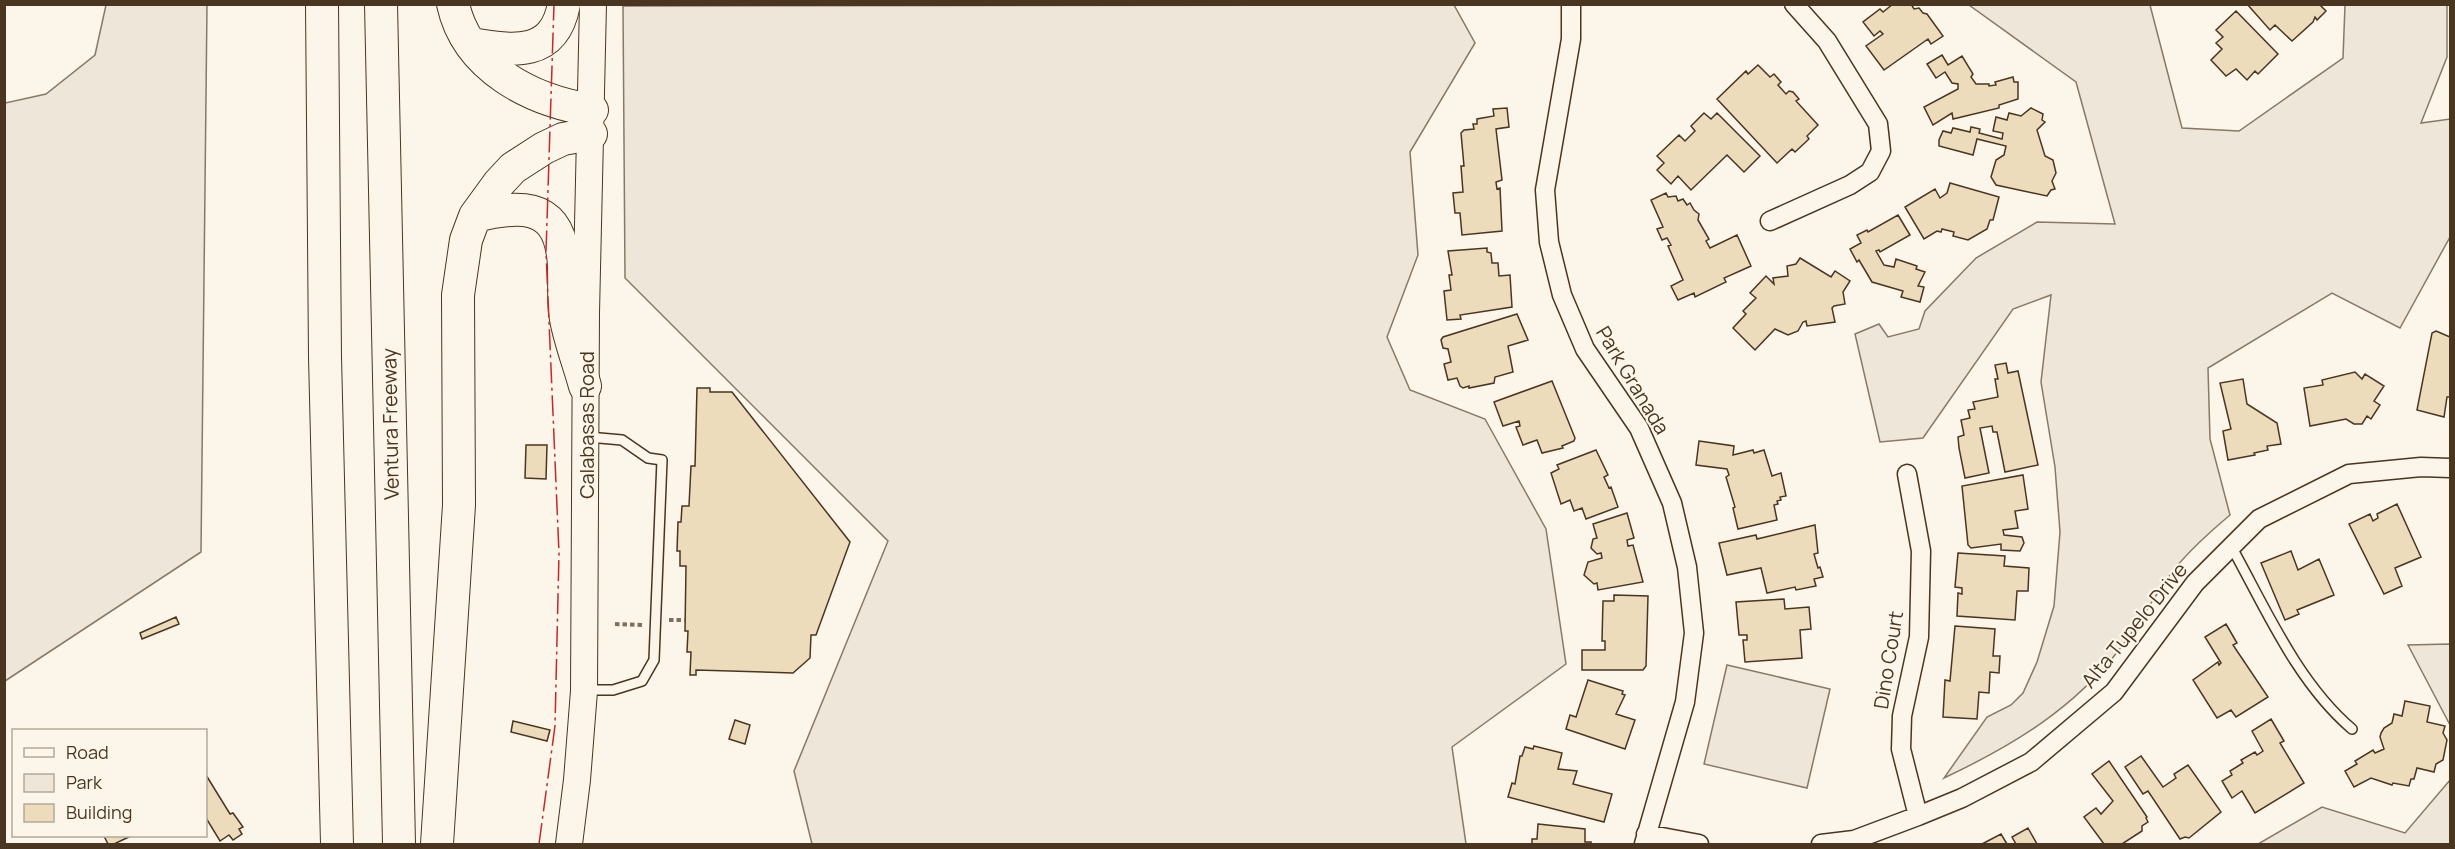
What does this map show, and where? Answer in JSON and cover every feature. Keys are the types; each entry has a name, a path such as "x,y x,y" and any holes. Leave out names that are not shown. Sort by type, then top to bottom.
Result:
{"highway":[{"path":"322,4 325,357 337,844"},
{"name":"Ventura Freeway","path":"381,4 399,844"},
{"path":"436,844 459,505 458,295 466,240 475,216 513,168 591,122 562,105 541,98 513,84 494,70 471,44 454,12 453,4"},
{"path":"471,44 508,50 526,48 547,40 557,29 564,4"},
{"path":"475,216 505,208 524,208 540,213 554,225 563,253 566,319 585,386"}],"main road":[{"name":"Calabasas Road","path":"569,844 584,691 585,386 593,4"}],"street":[{"name":"Park Granada","path":"1571,4 1571,39 1545,190 1549,242 1562,295 1585,349 1639,428 1672,503 1688,567 1694,633 1685,702 1645,839"},
{"path":"1770,221 1870,172 1881,151 1878,124 1827,41 1794,4"},
{"name":"Alta Tupelo Drive","path":"1821,844 1854,840 1918,816 1962,798 2031,762 2114,692 2195,583 2259,519 2349,474 2421,467 2451,468"},
{"name":"Dino Court","path":"1907,474 1921,551 1919,637 1902,716 1901,749 1918,816"},
{"path":"1645,839 1699,844"}],"lane":[{"path":"584,691 613,690 642,681 654,660 662,460 648,458 622,440 586,437"},
{"path":"2231,546 2307,682 2332,712 2352,729"}],"green space":[{"path":"106,5 207,5 201,552 5,681 5,103 46,94 95,55"},
{"path":"1454,5 1475,43 1410,152 1418,255 1387,337 1410,390 1485,419 1546,529 1566,664 1452,747 1466,844 812,844 794,771 888,541 625,278 623,6"},
{"path":"1969,5 2150,5 2182,128 2239,131 2343,58 2345,5 2447,5 2447,57 2421,123 2450,119 2450,237 2400,328 2332,293 2208,368 2210,439 2230,515 2202,539 2177,566 2122,646 2084,688 2042,723 2019,738 1944,778 1987,717 2011,705 2023,693 2037,662 2054,606 2060,532 2055,467 2041,382 2051,295 2013,309 1923,438 1880,442 1855,334 1879,324 1888,337 1919,329 1925,311 1976,258 2037,222 2115,224 2076,82"},
{"path":"2450,644 2450,725 2408,645"},
{"path":"1727,665 1830,689 1807,788 1704,764"},
{"path":"2450,780 2450,844 2258,844 2322,807 2405,833"}],"building":[{"path":"1893,4 1911,4 1914,9 1919,8 1927,14 1943,36 1931,44 1928,39 1884,70 1866,46 1883,34 1880,31 1874,36 1863,22 1880,9 1883,12"},
{"path":"2247,4 2319,4 2326,11 2317,20 2315,17 2313,22 2292,41 2275,25 2270,30"},
{"path":"2236,11 2278,54 2258,74 2255,71 2247,80 2236,69 2226,76 2211,60 2222,49 2216,43 2223,37 2216,30"},
{"path":"1942,55 1948,65 1962,56 1976,84 1996,85 1995,82 2013,77 2014,82 2018,82 2018,99 1999,105 1999,108 1953,119 1952,113 1933,125 1924,107 1958,89 1958,84 1952,83 1945,72 1936,78 1927,64"},
{"path":"1758,65 1770,77 1774,74 1781,82 1778,85 1786,94 1789,91 1793,92 1799,99 1796,101 1818,125 1807,136 1809,139 1795,152 1792,149 1777,163 1717,99 1746,71 1748,74"},
{"path":"1507,108 1509,127 1496,129 1502,180 1496,182 1497,189 1500,188 1502,231 1462,235 1460,213 1455,213 1453,193 1463,192 1461,166 1464,166 1461,133 1464,130 1474,129 1473,124 1477,124 1477,119 1494,116 1493,109"},
{"path":"2031,108 2043,114 2042,120 2045,122 2037,130 2045,156 2053,160 2056,173 2052,181 2055,189 2051,190 2047,196 1996,185 1991,177 1996,160 2004,155 2006,146 1977,139 1973,155 1939,146 1943,131 1951,133 1953,128 1970,132 1971,127 1980,129 1979,133 2002,139 2003,133 1993,131 1996,117 2007,120 2009,113 2021,116"},
{"path":"1704,113 1711,119 1717,113 1760,156 1744,172 1727,155 1691,190 1678,176 1671,184 1657,170 1664,163 1657,156 1679,135 1685,141 1695,131 1691,126"},
{"path":"1950,183 1999,197 1993,220 1990,220 1987,229 1968,240 1953,236 1954,232 1942,229 1941,232 1937,231 1924,239 1905,207 1935,189 1940,198 1947,193"},
{"path":"1666,193 1668,197 1676,196 1678,201 1683,199 1687,205 1690,203 1699,214 1698,220 1709,239 1706,241 1710,248 1737,235 1751,266 1724,278 1726,282 1695,297 1694,293 1678,300 1671,286 1683,280 1668,246 1671,245 1667,238 1662,240 1657,229 1663,227 1651,200"},
{"path":"1898,215 1910,235 1880,252 1876,251 1884,265 1894,267 1896,259 1917,266 1916,269 1925,272 1918,286 1924,287 1920,302 1901,297 1903,291 1872,282 1850,249 1861,243 1857,235 1867,230 1868,232"},
{"path":"1487,248 1487,252 1491,253 1492,263 1498,263 1499,276 1510,275 1512,307 1460,315 1461,319 1447,320 1444,291 1451,290 1449,275 1452,275 1448,251"},
{"path":"1800,258 1831,277 1835,271 1850,281 1843,292 1845,304 1832,308 1835,322 1807,326 1806,321 1798,331 1788,335 1775,329 1755,350 1733,328 1746,314 1743,311 1756,298 1750,293 1766,276 1774,284 1773,278 1788,276 1787,266 1796,264"},
{"path":"1517,314 1528,340 1508,346 1513,372 1495,377 1494,383 1469,388 1469,386 1463,388 1460,386 1457,378 1448,380 1444,364 1451,362 1448,349 1443,348 1441,340 1443,337"},
{"path":"2436,331 2450,337 2450,397 2447,397 2444,417 2417,410 2432,333"},
{"path":"2006,363 2008,373 2018,371 2038,465 2005,472 1997,432 1993,432 1992,426 1980,428 1989,473 1965,478 1958,437 1964,435 1961,420 1970,418 1968,410 1975,409 1973,402 1998,397 1995,365"},
{"path":"2355,372 2362,379 2365,374 2384,386 2374,401 2380,405 2371,419 2367,416 2362,424 2354,424 2346,419 2310,426 2304,388 2323,385 2322,380"},
{"path":"2243,379 2247,404 2277,423 2281,444 2267,446 2268,450 2254,453 2255,455 2228,460 2223,431 2231,429 2220,383"},
{"path":"1552,381 1575,438 1574,441 1562,446 1563,448 1542,453 1537,440 1523,445 1516,427 1520,426 1519,421 1503,426 1494,402"},
{"path":"697,388 710,388 710,392 732,392 850,542 816,635 811,635 810,658 793,673 696,670 696,675 690,675 691,652 687,652 688,631 685,631 686,566 680,566 680,551 677,551 678,522 681,522 682,506 689,506 691,466 695,466"},
{"path":"1699,441 1734,446 1733,455 1764,450 1772,476 1781,473 1786,496 1780,497 1778,504 1774,505 1777,520 1738,529 1733,508 1735,507 1726,477 1729,475 1727,469 1696,465"},
{"path":"526,445 547,445 546,479 525,478"},
{"path":"1596,450 1608,475 1604,477 1609,488 1611,487 1618,507 1586,519 1582,508 1574,511 1570,500 1561,504 1551,473 1559,469 1557,465"},
{"path":"2023,475 2028,509 2015,511 2018,528 2003,530 2004,535 2022,537 2024,543 2020,551 2001,550 2001,544 1971,548 1968,545 1962,486"},
{"path":"2397,504 2421,557 2395,568 2402,586 2384,594 2349,524 2370,514 2373,521 2378,518 2377,514"},
{"path":"1627,513 1634,538 1627,540 1628,546 1633,545 1643,582 1598,590 1597,583 1594,584 1584,575 1588,562 1602,558 1601,553 1597,554 1591,548 1593,539 1597,538 1593,524"},
{"path":"1815,525 1818,553 1814,554 1823,577 1814,579 1816,586 1796,590 1795,587 1767,593 1761,568 1727,575 1719,543 1756,535 1757,539"},
{"path":"2291,551 2298,570 2319,559 2334,595 2297,610 2299,614 2285,620 2261,563"},
{"path":"1958,553 2005,556 2004,566 2029,568 2028,591 2017,591 2015,620 1957,616 1958,593 1962,594 1962,588 1955,587"},
{"path":"1614,595 1648,596 1646,666 1643,670 1582,670 1582,650 1605,650 1605,641 1602,641 1603,601 1614,601"},
{"path":"1784,599 1785,609 1809,607 1811,629 1800,630 1802,658 1745,662 1743,640 1747,640 1747,635 1739,635 1736,602"},
{"path":"176,617 179,624 142,639 140,633"},
{"path":"2226,624 2237,643 2233,645 2268,697 2236,717 2231,710 2217,718 2193,680 2218,662 2219,665 2221,663 2205,637"},
{"path":"1955,626 1995,629 1993,656 2000,656 1999,673 1990,672 1989,693 1979,692 1977,719 1943,717 1945,680 1950,681"},
{"path":"1588,680 1623,691 1622,694 1625,695 1616,714 1635,720 1625,749 1566,729 1570,715 1576,717"},
{"path":"2405,701 2430,706 2427,722 2445,726 2443,733 2447,740 2443,760 2436,764 2434,772 2417,768 2409,786 2393,783 2392,785 2371,778 2354,787 2345,771 2357,764 2355,761 2373,750 2375,753 2384,749 2381,733 2392,723 2394,714 2402,716"},
{"path":"2271,719 2284,741 2280,743 2304,783 2255,813 2242,791 2232,798 2222,781 2232,775 2230,771 2243,763 2241,760 2255,752 2257,755 2263,751 2252,731"},
{"path":"735,720 750,725 745,744 729,739"},
{"path":"513,721 550,730 547,741 511,732"},
{"path":"1534,746 1562,753 1558,769 1577,771 1573,784 1612,794 1604,822 1508,797 1512,783 1515,784 1520,756 1525,747 1533,749"},
{"path":"2141,756 2163,787 2176,778 2174,774 2188,765 2221,812 2189,838 2180,839 2148,791 2143,794 2125,767"},
{"path":"2109,761 2147,817 2148,822 2142,826 2142,831 2122,844 2104,844 2084,817 2096,808 2101,814 2113,801 2092,774"},
{"path":"207,777 230,814 233,813 243,827 239,829 242,834 233,840 229,835 220,841 207,820"},
{"path":"1538,824 1585,829 1585,842 1591,842 1591,844 1532,844 1532,839 1537,839"},
{"path":"2028,828 2037,844 2016,844 2012,837"},
{"path":"2001,834 2007,844 1982,844"},
{"path":"104,837 129,837 114,844 108,844"}],"power":[{"path":"539,844 555,726 559,553 546,252 554,4"}]}
